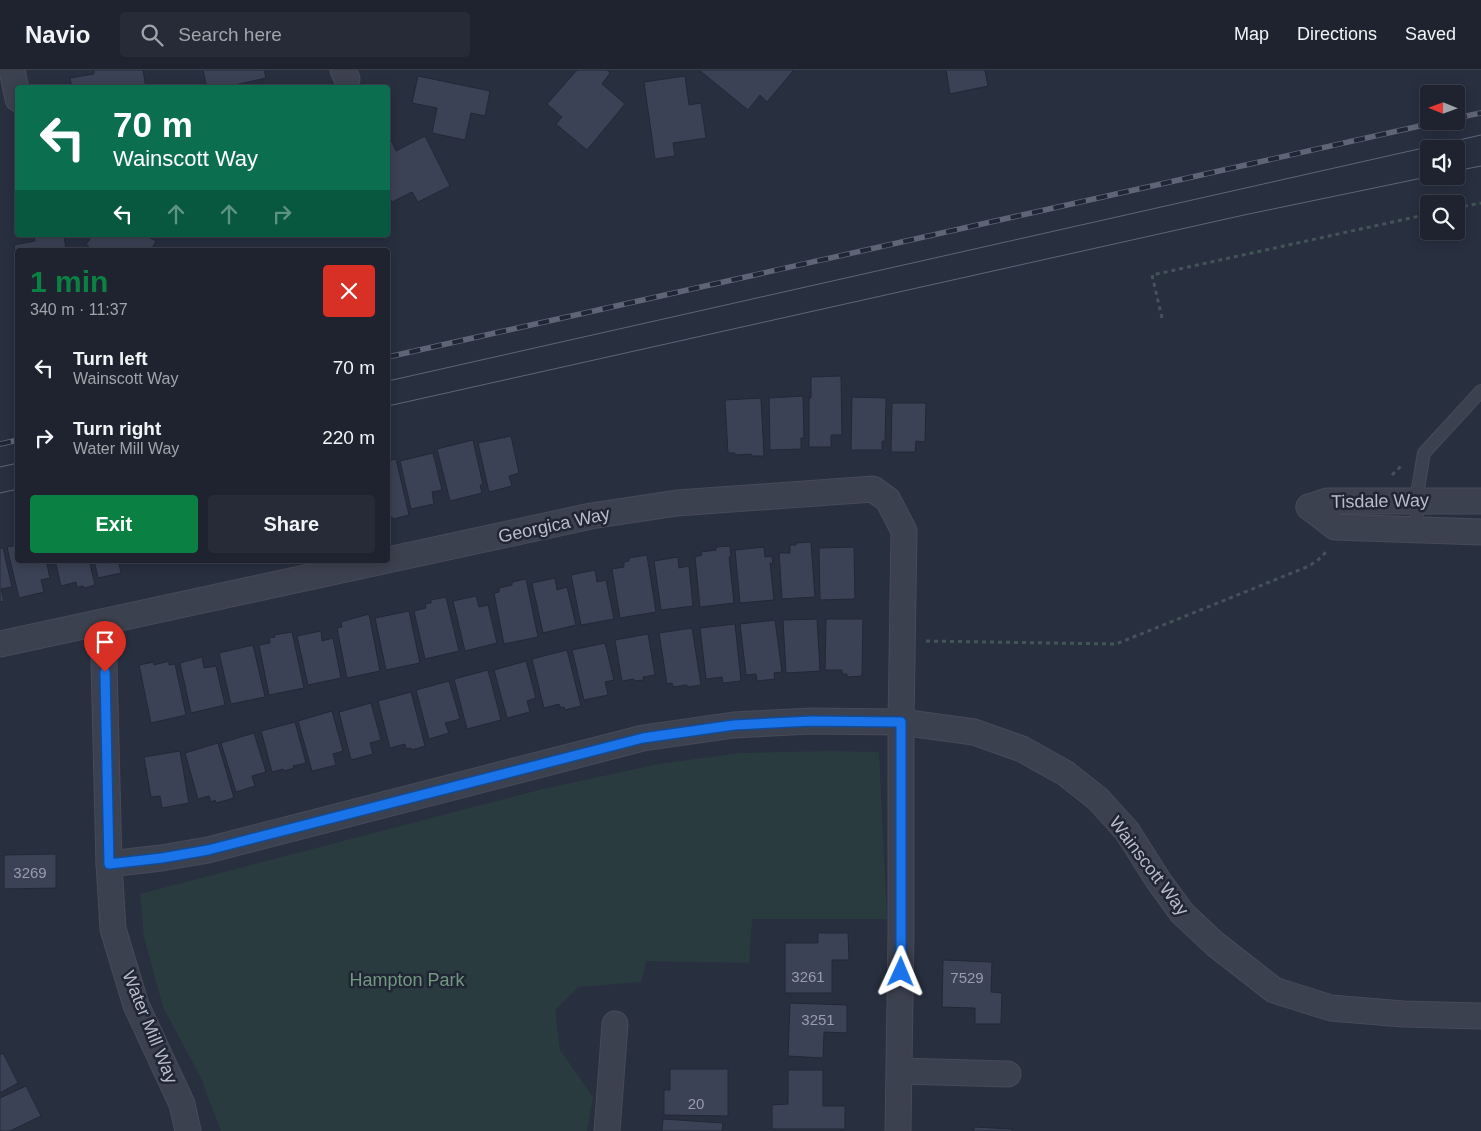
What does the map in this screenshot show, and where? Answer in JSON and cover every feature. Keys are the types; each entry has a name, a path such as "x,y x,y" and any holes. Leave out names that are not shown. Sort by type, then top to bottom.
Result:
{"street":[{"path":"12,70 15,85"},
{"name":"Georgica Way","path":"390,560 592,516 677,503 873,489 888,500 904,531 898,1131"},
{"name":"Tisdale Way","path":"1481,501 1327,501 1309,506 1335,527 1481,532"},
{"name":"Georgica Way","path":"0,644 375,563"},
{"name":"Water Mill Way","path":"103,622 109,864 113,929 136,1005 182,1104 188,1131"},
{"name":"Wainscott Way","path":"109,864 208,850 643,738 734,725 811,721 901,722 974,732 1022,749 1065,773 1098,800 1127,831 1182,913 1215,944 1274,990 1331,1008 1403,1014 1481,1016"},
{"path":"607,1131 615,1024"},
{"path":"900,1071 1008,1074"}],"lane":[{"path":"1417,530 1416,500 1424,453 1481,391"}],"path":[{"path":"1465,206 1481,203"},
{"path":"1162,318 1152,275 1420,216"},
{"path":"1371,500 1406,460"},
{"path":"903,640 1116,644 1309,566 1318,560 1347,527"}],"green space":[{"name":"Hampton Park","path":"879,752 887,919 752,919 749,963 646,961 641,982 578,987 555,1010 560,1050 593,1097 587,1131 221,1131 201,1078 163,1007 144,937 140,894 543,789 659,764 741,753"}],"building":[{"path":"94,70 143,70 146,85 71,85 70,78 94,74"},
{"path":"203,70 264,70 266,78 234,85 206,85"},
{"path":"577,70 607,70 610,73 602,84 625,104 587,150 556,124 562,117 547,104"},
{"path":"699,70 793,71 767,102 760,95 748,110"},
{"path":"946,70 985,70 988,86 950,94"},
{"path":"418,76 490,91 485,116 471,113 465,140 432,133 437,108 412,103"},
{"path":"685,76 689,105 701,103 706,138 673,143 675,156 655,159 644,82"},
{"path":"425,136 450,186 418,202 412,192 392,202 390,198 391,140 396,151"},
{"path":"34,237 64,237 66,248 15,248 15,251 14,245 35,241"},
{"path":"91,237 149,237 156,241 152,248 91,248 86,245"},
{"path":"841,376 842,435 831,435 831,447 809,447 811,377"},
{"path":"803,396 804,438 801,438 801,449 770,450 769,398"},
{"path":"852,397 886,398 885,441 882,441 882,450 851,450"},
{"path":"761,398 764,456 728,453 725,400"},
{"path":"892,403 926,403 925,442 916,441 915,452 891,452"},
{"path":"511,436 519,473 509,476 512,486 489,492 478,443"},
{"path":"473,440 483,485 480,485 482,493 450,501 437,449"},
{"path":"433,453 442,490 432,492 434,504 411,509 400,461"},
{"path":"396,459 409,515 393,519 390,518 390,460"},
{"path":"811,542 815,597 782,599 779,553 790,553 790,545"},
{"path":"15,546 15,563 47,563 50,578 41,580 44,592 19,598 7,547"},
{"path":"730,546 731,556 729,557 734,603 700,607 695,557 702,555 701,552 716,550 716,547"},
{"path":"764,547 765,557 772,556 773,564 770,563 774,600 740,603 735,550"},
{"path":"854,547 855,599 820,600 819,548"},
{"path":"0,548 3,548 12,587 1,589 4,601 0,602"},
{"path":"647,555 656,612 620,618 612,569 624,567 624,562 629,561 629,558"},
{"path":"678,557 679,568 689,566 693,606 661,610 654,561"},
{"path":"56,563 90,563 95,585 84,588 83,586 77,587 76,582 61,586"},
{"path":"95,563 119,563 121,573 98,578"},
{"path":"595,570 597,582 606,580 614,619 581,625 571,575"},
{"path":"555,578 557,590 567,587 576,625 543,633 532,583"},
{"path":"526,579 538,637 504,644 494,593 499,592 499,588 512,585 512,582"},
{"path":"476,596 479,607 488,605 497,643 465,651 453,601"},
{"path":"446,597 459,651 425,659 414,611 426,608 425,604 431,603 431,600"},
{"path":"409,611 420,663 386,670 375,618"},
{"path":"369,614 380,671 347,678 337,628 342,627 341,622"},
{"path":"817,619 820,671 786,673 783,620"},
{"path":"826,619 863,619 862,676 847,677 847,674 842,674 842,670 825,670"},
{"path":"775,620 782,672 774,673 775,679 757,681 756,674 746,675 740,624"},
{"path":"735,624 741,681 723,683 722,677 706,679 700,628"},
{"path":"692,628 701,685 673,687 672,683 667,684 659,633"},
{"path":"321,631 322,641 333,638 341,678 308,685 297,636"},
{"path":"292,632 304,688 269,695 259,645 270,643 269,638 275,637 274,635"},
{"path":"648,634 655,675 643,677 644,680 622,681 615,640"},
{"path":"605,643 614,680 605,682 608,695 584,700 572,650"},
{"path":"253,645 265,697 231,704 219,653"},
{"path":"567,650 581,706 565,710 559,704 544,708 532,659"},
{"path":"202,657 204,668 216,666 225,705 191,713 180,663"},
{"path":"169,661 169,665 175,664 186,715 151,723 139,665 154,662 154,665"},
{"path":"526,661 536,698 527,701 530,712 507,718 494,670"},
{"path":"488,670 501,720 467,729 454,679"},
{"path":"449,681 460,719 445,723 449,733 429,739 416,690"},
{"path":"411,692 425,746 412,750 411,748 406,749 405,744 390,748 378,701"},
{"path":"371,703 381,740 370,743 373,754 351,760 339,712"},
{"path":"332,711 343,751 333,754 336,765 312,771 298,721"},
{"path":"295,722 306,763 293,766 294,768 284,771 283,769 272,772 261,731"},
{"path":"254,733 266,772 252,776 255,786 236,792 221,743"},
{"path":"218,743 234,798 216,803 215,800 211,802 209,796 198,799 185,753"},
{"path":"180,751 189,803 162,808 160,796 151,797 144,757"},
{"path":"56,854 56,888 4,889 4,855"},
{"path":"818,933 848,933 849,960 832,960 832,993 785,993 785,943 818,943"},
{"path":"943,960 992,962 991,992 1002,993 1001,1024 975,1024 975,1008 942,1007"},
{"path":"790,1003 847,1005 847,1033 824,1032 823,1058 788,1056"},
{"path":"3,1053 18,1083 0,1093 0,1055"},
{"path":"670,1069 728,1069 728,1116 664,1115 664,1090 670,1090"},
{"path":"788,1070 823,1070 823,1106 845,1106 845,1129 772,1129 772,1105 788,1104"},
{"path":"26,1086 41,1116 10,1131 0,1131 0,1098"},
{"path":"663,1119 723,1123 722,1131 662,1131"},
{"path":"974,1127 1012,1129 1012,1131 974,1131"}],"tram line":[{"path":"390,381 1481,135"},
{"path":"1465,169 1481,166"},
{"path":"390,406 1244,215 1420,178"},
{"path":"0,467 15,464"},
{"path":"0,493 15,490"}],"railway":[{"path":"1465,116 1481,113"},
{"path":"390,357 1420,126"},
{"path":"0,444 15,441"}],"route":[{"path":"105,672 109,864 208,850 643,738 734,725 811,721 901,722 901,972"}]}
